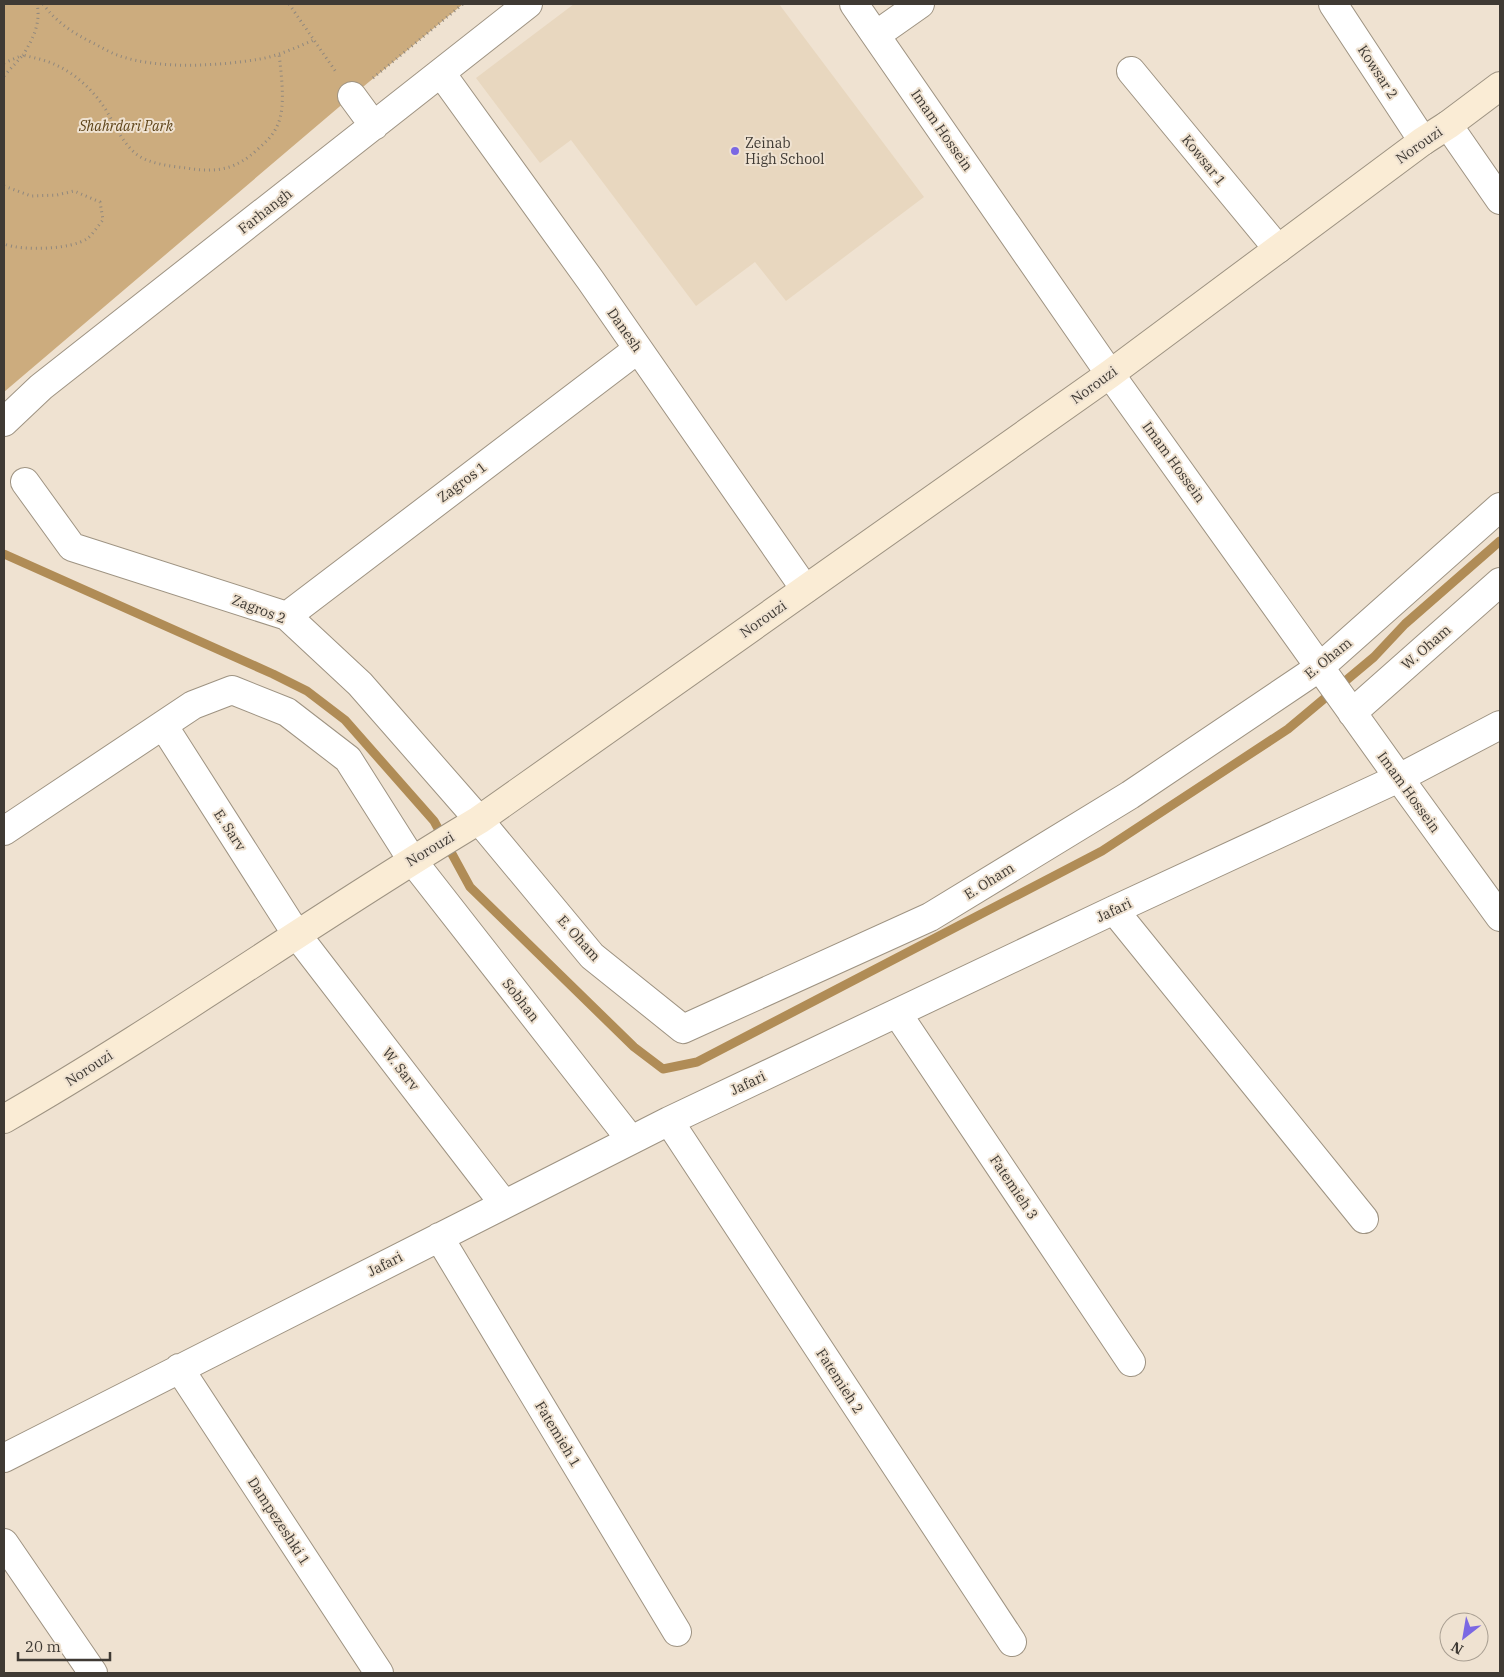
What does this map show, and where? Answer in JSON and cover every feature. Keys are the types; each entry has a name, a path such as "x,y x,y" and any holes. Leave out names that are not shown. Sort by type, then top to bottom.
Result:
{"main road":[{"name":"Norouzi","path":"4,1119 65,1084 412,860 479,820 1110,374 1500,86"}],"street":[{"name":"Farhangh","path":"4,422 41,387 528,4"},
{"name":"Imam Hossein","path":"854,4 1110,374 1500,916"},
{"path":"876,35 920,4"},
{"name":"Kowsar 2","path":"1333,4 1423,141"},
{"name":"Kowsar 1","path":"1131,71 1278,249"},
{"name":"Danesh","path":"441,73 586,273 805,589"},
{"path":"352,96 374,126"},
{"path":"1448,125 1500,200"},
{"name":"Zagros 1","path":"287,616 638,349"},
{"name":"Zagros 2","path":"25,482 72,547 287,616 360,684 479,820"},
{"name":"E. Oham","path":"479,820 592,956 683,1030 930,917 1130,794 1320,667 1500,507"},
{"name":"W. Oham","path":"1352,712 1500,582"},
{"name":"Sobhan","path":"4,831 193,705 232,690 287,712 348,759 412,860 631,1140"},
{"name":"E. Sarv","path":"163,725 297,935"},
{"name":"Jafari","path":"4,1458 669,1121 1114,910 1399,778 1500,725"},
{"path":"1114,910 1364,1219"},
{"name":"W. Sarv","path":"297,935 504,1204"},
{"name":"Fatemieh 3","path":"897,1012 1131,1362"},
{"name":"Fatemieh 2","path":"669,1121 1012,1642"},
{"name":"Fatemieh 1","path":"439,1237 677,1632"},
{"name":"Dampezeshki 1","path":"179,1368 378,1673"},
{"path":"4,1542 93,1673"}],"path":[{"path":"4,76 23,55 38,26 39,11 37,4"},
{"path":"43,4 52,16 74,34 117,55 152,63 188,65 262,59 314,40"},
{"path":"289,4 352,96 463,4"},
{"path":"4,63 23,55 56,65 81,80 106,109 117,131 136,154 159,164 210,170 226,169 239,164 269,139 278,124 282,79 279,53"},
{"path":"4,186 31,196 57,195 74,191 100,202 103,220 87,239 63,248 12,247 4,244"}],"shaded area":[{"name":"Zeinab High School","path":"574,4 779,4 924,197 786,301 755,262 696,306 571,140 540,163 476,78"}],"green space":[{"name":"Shahrdari Park","path":"4,4 463,4 4,392"}],"waterway":[{"path":"4,554 273,674 307,691 345,720 434,821 470,887 634,1047 663,1069 697,1062 1102,851 1288,729 1374,657 1405,624 1500,541"}],"place":[{"name":"Zeinab High School","path":"735,151"}]}
